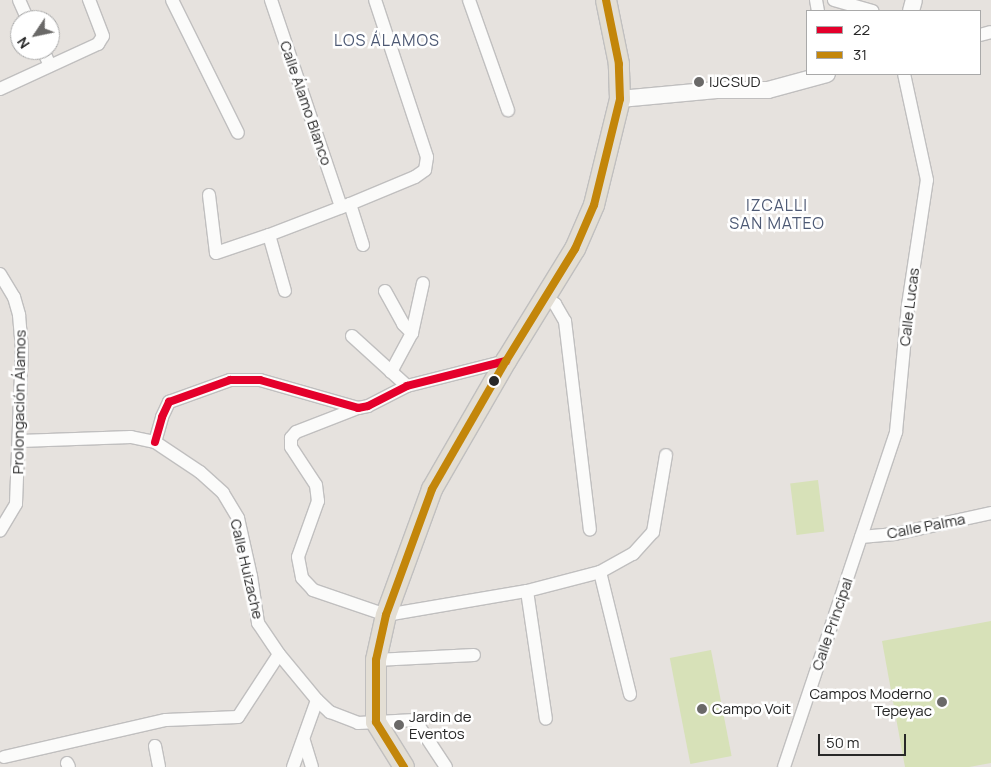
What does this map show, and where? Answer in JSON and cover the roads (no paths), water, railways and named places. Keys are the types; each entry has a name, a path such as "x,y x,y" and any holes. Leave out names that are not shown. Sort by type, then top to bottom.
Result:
{"main road":[{"path":"404,767 376,722 376,660 386,615 432,490 506,361 575,249 594,205 620,99 619,64 606,0"}],"street":[{"path":"0,90 98,44 102,39 102,29 89,0"},
{"path":"172,0 238,133"},
{"name":"Calle Álamo Blanco","path":"271,0 346,205 363,246"},
{"path":"208,195 216,252 269,235 346,205 415,177 425,170 427,157 375,0"},
{"path":"469,0 508,110"},
{"path":"834,0 869,10"},
{"path":"47,60 50,66"},
{"path":"620,99 718,90 768,90 823,75"},
{"name":"Calle Lucas","path":"861,537 896,432 908,305 927,180 904,75"},
{"path":"269,235 285,291"},
{"name":"Prolongación Álamos","path":"0,274 14,296 19,315 22,347 20,441 16,504 0,531"},
{"path":"391,372 412,333 423,283"},
{"path":"385,291 403,324 412,333"},
{"path":"545,298 555,304 565,321 590,530"},
{"path":"352,336 407,386"},
{"path":"506,361 407,386 368,406 358,408 296,432 291,438 291,447 316,485 318,501 298,557 302,578 306,585 313,590 386,615 527,591 600,572 633,554 653,532 666,455"},
{"path":"155,442 162,417 169,402 230,380 260,380 358,408"},
{"name":"Calle Huizache","path":"20,441 131,437 155,442 200,472 223,493 238,518 251,576 258,623 279,654 317,700 330,712 343,719 358,723 415,720 446,767"},
{"name":"Calle Palma","path":"861,537 895,534 991,513"},
{"name":"Calle Principal","path":"784,767 861,537"},
{"path":"600,572 630,694"},
{"path":"527,591 546,719"},
{"path":"4,758 166,720 238,717 279,654"},
{"path":"376,660 474,655"},
{"path":"293,767 304,741 317,700"},
{"path":"304,741 312,767"},
{"path":"155,746 159,767"}],"place":[{"name":"IJCSUD","path":"699,82"},
{"name":"Campos Moderno Tepeyac","path":"942,702"},
{"name":"Campo Voit","path":"702,709"},
{"name":"Jardin de Eventos","path":"399,725"}],"district":[{"name":"LOS ÁLAMOS","path":"387,40"},
{"name":"IZCALLI SAN MATEO","path":"777,214"}]}
